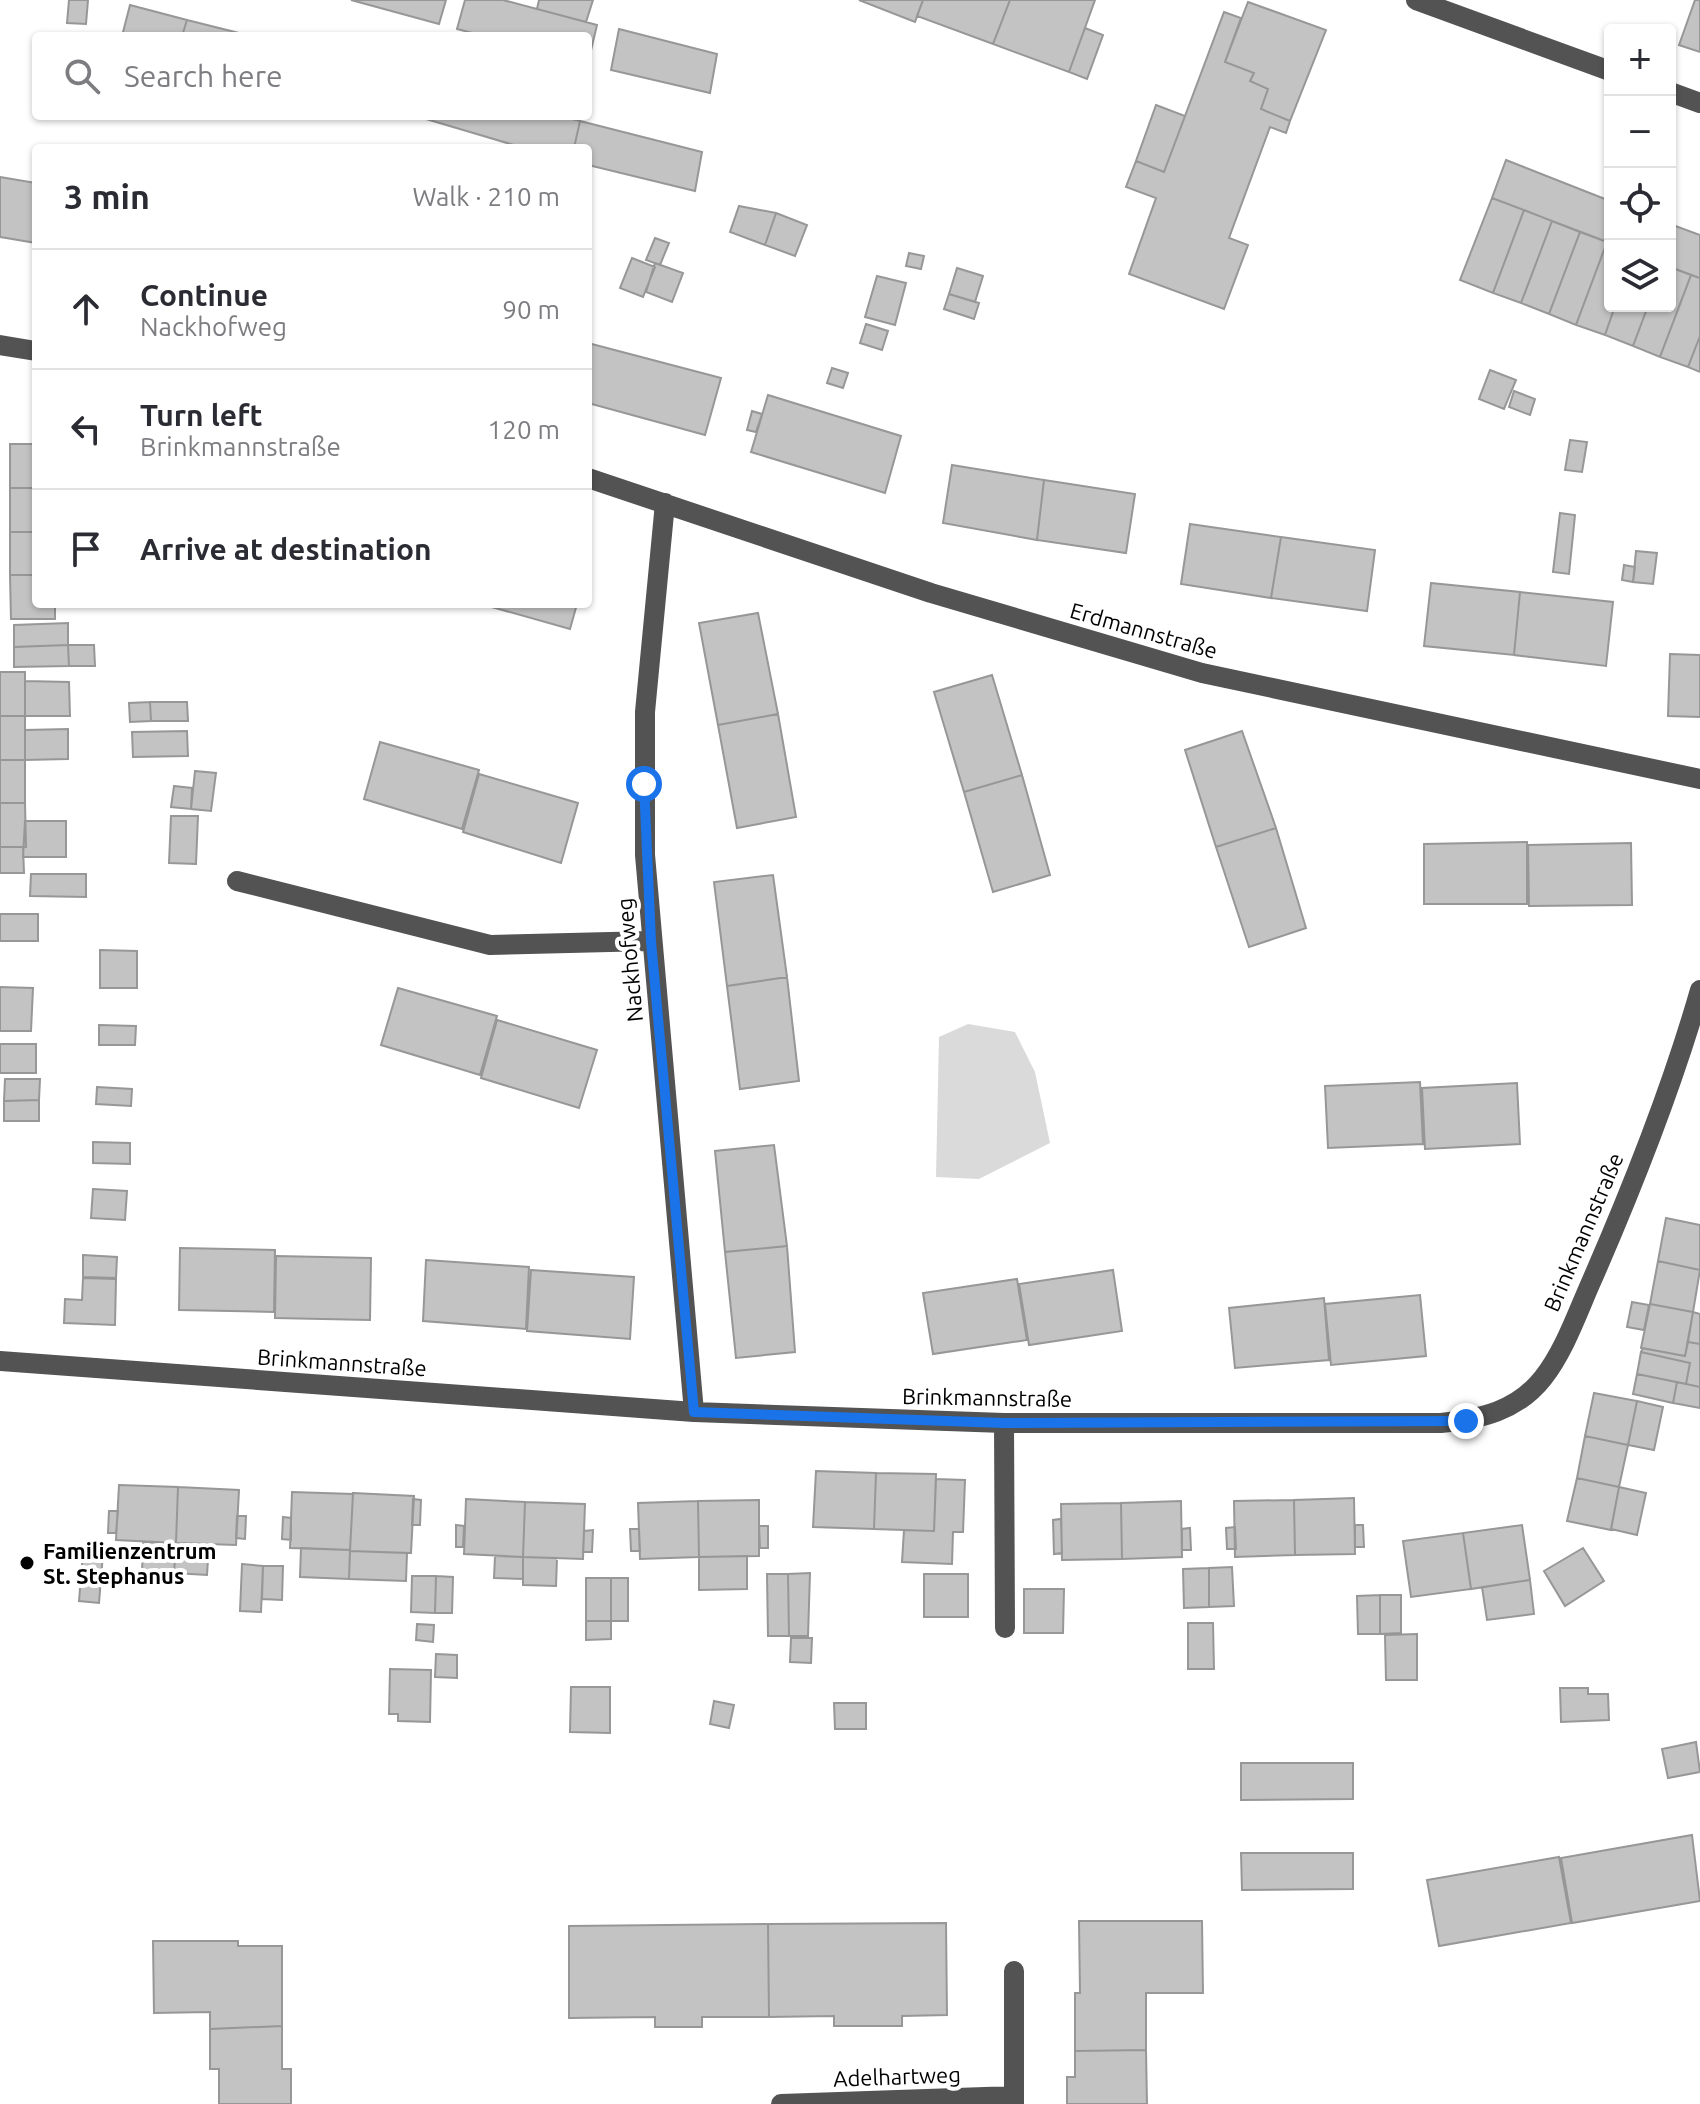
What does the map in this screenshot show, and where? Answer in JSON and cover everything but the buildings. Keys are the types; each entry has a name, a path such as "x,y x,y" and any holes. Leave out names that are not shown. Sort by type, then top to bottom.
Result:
{"street":[{"path":"1416,0 1604,69"},
{"path":"1676,94 1700,103"},
{"path":"0,345 32,350"},
{"name":"Erdmannstraße","path":"592,479 931,593 1202,673 1700,779"},
{"name":"Nackhofweg","path":"665,503 645,712 645,855 694,1412"},
{"path":"237,881 490,945 651,941"},
{"name":"Brinkmannstraße","path":"0,1361 694,1412 1004,1423 1441,1423 1480,1419 1511,1406 1543,1378 1571,1325 1612,1232 1700,990"},
{"path":"1004,1423 1005,1628"},
{"name":"Adelhartweg","path":"781,2104 1014,2100 1014,1971"}],"shaded area":[{"path":"968,1024 1015,1032 1035,1072 1050,1143 979,1179 936,1177 939,1037"}],"place":[{"name":"Familienzentrum St. Stephanus","path":"27,1563"}],"route":[{"path":"644,784 651,941 694,1412 1004,1423 1466,1421"}]}
